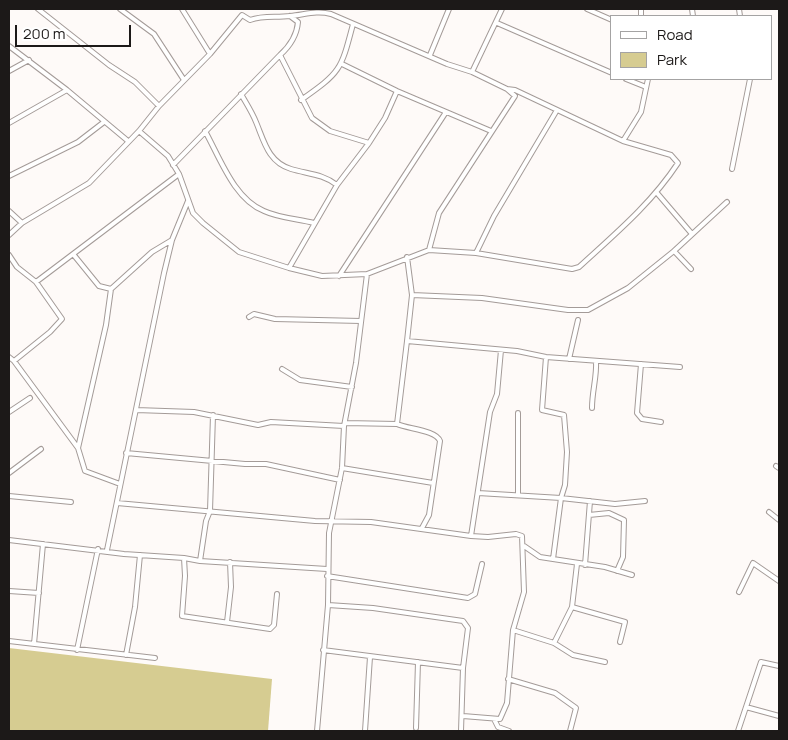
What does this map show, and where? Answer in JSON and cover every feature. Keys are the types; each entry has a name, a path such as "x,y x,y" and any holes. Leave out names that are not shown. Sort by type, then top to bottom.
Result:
{"street":[{"path":"38,9 109,65 135,82 159,106"},
{"path":"120,9 154,34 184,80"},
{"path":"182,9 210,54"},
{"path":"240,9 242,15 250,20 264,15 290,16 325,12 448,64 472,72 507,89 515,96 439,213 429,250"},
{"path":"430,55 449,9"},
{"path":"472,72 497,23 502,9"},
{"path":"587,9 610,19"},
{"path":"9,235 22,223 90,183 159,106 210,54 242,15"},
{"path":"173,165 280,55 296,34 298,27 298,22 290,16"},
{"path":"497,23 610,72"},
{"path":"301,100 330,80 342,64 353,24"},
{"path":"9,47 67,90 128,140"},
{"path":"280,55 301,100 312,118 324,128 369,142"},
{"path":"9,71 28,60"},
{"path":"342,64 397,91 491,131"},
{"path":"628,80 646,87"},
{"path":"623,141 642,112 648,80"},
{"path":"732,168 750,80"},
{"path":"139,130 163,150 179,174 193,212 203,223 238,252 307,274 339,276 367,274 407,256 429,250 476,253 572,269 579,267 634,217 656,194 678,163 671,155 623,141 515,90 507,89"},
{"path":"9,123 67,90"},
{"path":"288,268 338,185 385,118 397,91"},
{"path":"241,94 256,120 264,144 274,161 290,168 327,178 338,185"},
{"path":"476,253 494,216 557,110"},
{"path":"339,276 446,112"},
{"path":"9,176 78,142 104,122"},
{"path":"205,131 234,184 254,205 265,212 314,223"},
{"path":"36,282 179,174"},
{"path":"656,194 692,234"},
{"path":"107,550 172,240 188,201"},
{"path":"412,295 482,298 568,310 588,310 628,288 674,251 727,202"},
{"path":"9,211 22,223"},
{"path":"78,448 106,325 111,289 152,252 172,240"},
{"path":"674,251 691,270"},
{"path":"73,254 99,286 111,289"},
{"path":"9,255 17,268 36,282 62,319 50,332 14,361"},
{"path":"396,424 412,295 407,256"},
{"path":"318,731 328,605 327,569 330,522 342,468 344,424 352,387 367,274"},
{"path":"249,317 254,314 275,319 361,321"},
{"path":"569,359 578,320"},
{"path":"407,341 501,350 546,357 680,367"},
{"path":"471,536 490,412 497,394 501,350"},
{"path":"9,357 14,361 78,448 85,471 120,484"},
{"path":"546,357 542,410 564,415 567,452 565,484 561,498 554,559"},
{"path":"592,408 593,387 597,376 596,361"},
{"path":"641,364 637,413 642,419 661,422"},
{"path":"282,369 300,380 352,387"},
{"path":"9,412 30,398"},
{"path":"136,410 194,412 258,425 270,422 396,424 408,429 433,433 439,437 439,450 432,482 428,515 422,528"},
{"path":"518,413 518,495"},
{"path":"200,561 206,521 210,511 213,415"},
{"path":"9,472 41,449"},
{"path":"126,453 266,464 340,480"},
{"path":"342,468 432,482"},
{"path":"478,493 561,498 615,504 645,501"},
{"path":"9,496 71,502"},
{"path":"585,565 590,501"},
{"path":"117,503 330,522 371,522 471,536 488,537 516,534 522,536 524,546 524,592 513,630 507,703 504,714 500,719 463,716"},
{"path":"769,512 779,520"},
{"path":"589,515 609,513 624,520 623,557 617,571"},
{"path":"9,540 200,561 327,569"},
{"path":"34,644 43,544"},
{"path":"524,546 540,557 605,567 632,575"},
{"path":"77,650 98,549"},
{"path":"126,655 135,607 140,554"},
{"path":"184,558 185,576 182,616 270,629 274,625 277,594"},
{"path":"227,622 231,587 230,562"},
{"path":"739,592 753,563 779,582"},
{"path":"327,576 468,598 475,594 482,564"},
{"path":"554,644 572,607 576,564"},
{"path":"9,591 39,594"},
{"path":"328,605 373,608 463,621 468,628 463,668 463,716 461,731"},
{"path":"572,607 625,622 620,642"},
{"path":"513,630 554,644 573,655 605,662"},
{"path":"9,641 154,658"},
{"path":"324,650 463,668"},
{"path":"365,731 370,657"},
{"path":"416,728 418,662"},
{"path":"738,731 761,662 779,666"},
{"path":"508,679 555,693 576,708 570,731"},
{"path":"746,707 779,716"},
{"path":"494,719 498,727 509,731"}],"green space":[{"path":"9,648 272,679 268,731 9,731"}]}
